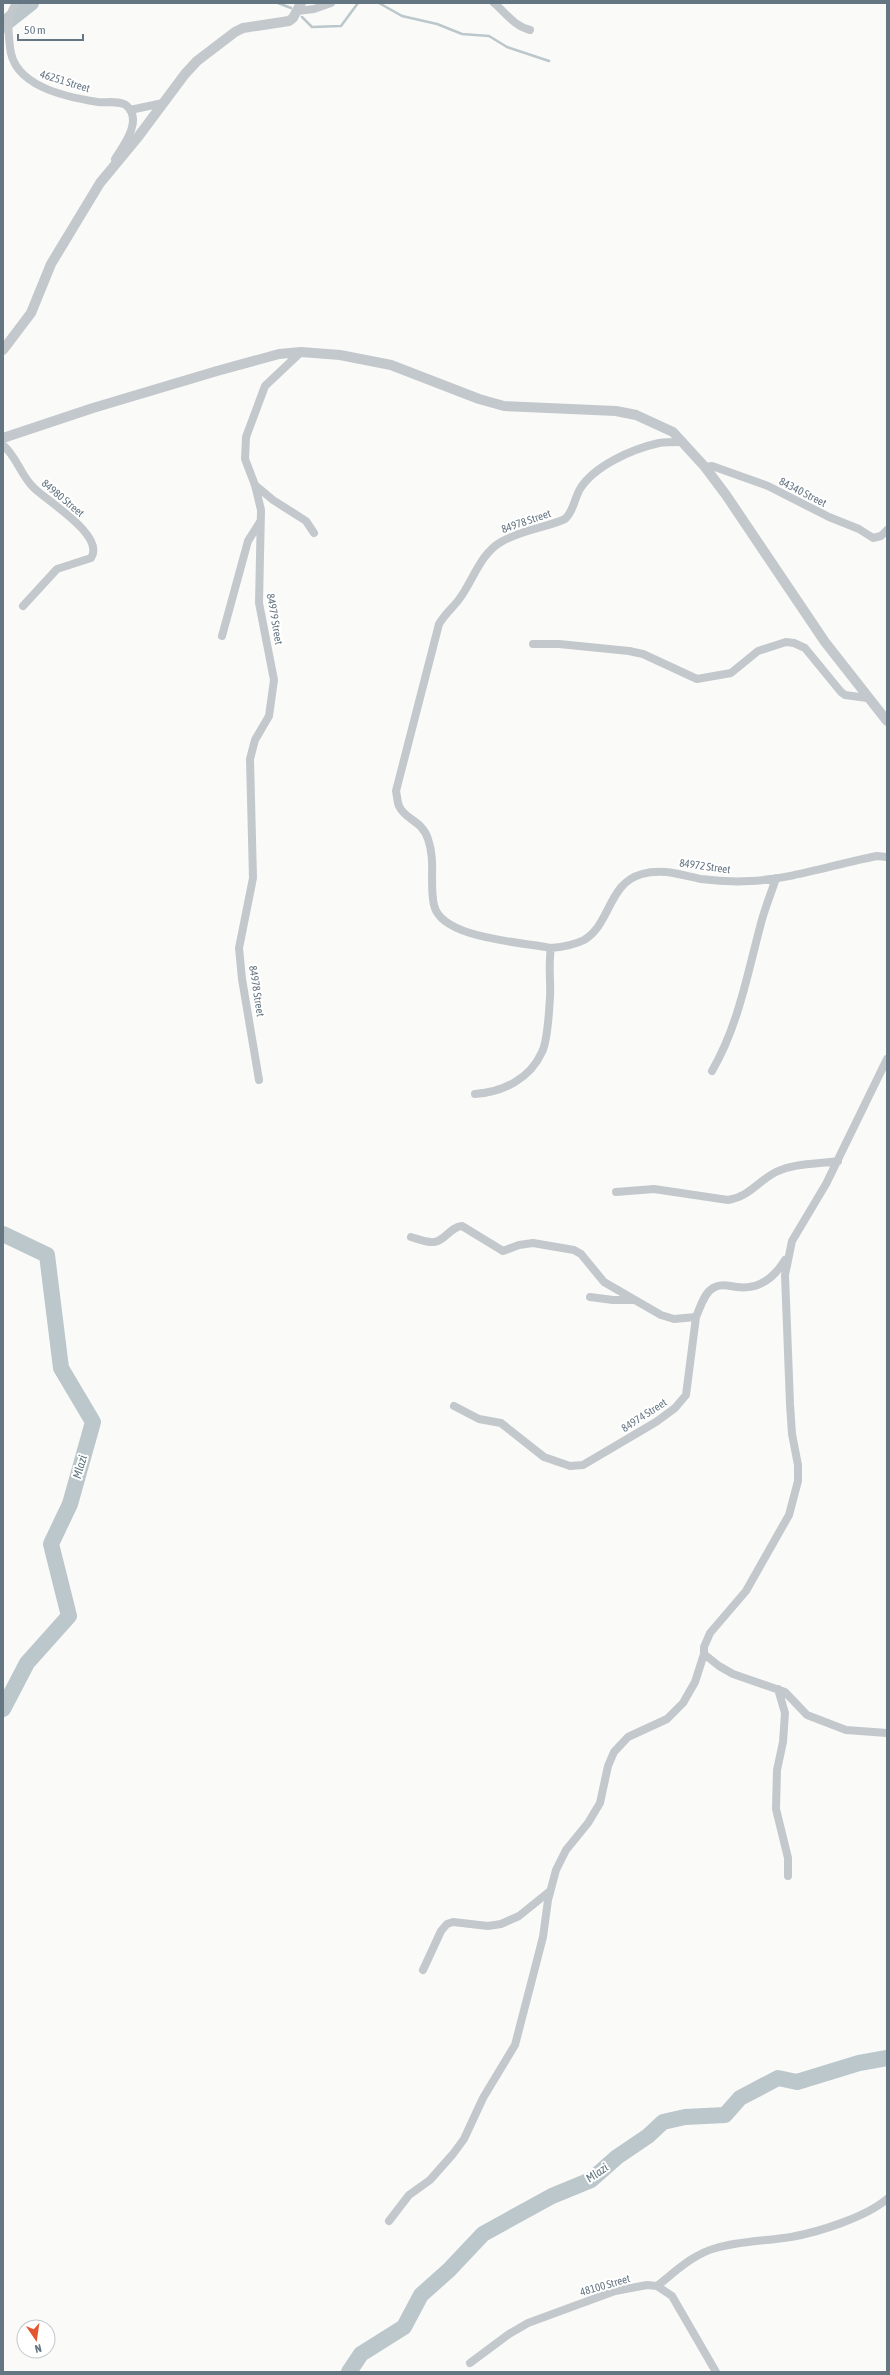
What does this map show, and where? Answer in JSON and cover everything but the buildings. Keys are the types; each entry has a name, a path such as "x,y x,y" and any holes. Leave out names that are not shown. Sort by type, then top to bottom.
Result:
{"street":[{"name":"46251 Street","path":"16,3 8,21 10,54 16,66 26,78 33,83 65,94 98,102 120,103 127,106 130,110"},
{"path":"100,183 197,61 231,34 243,28 289,22 299,7 314,9 331,3"},
{"path":"494,3 515,23 530,30"},
{"path":"3,350 31,313 51,264 131,134 132,122 130,110 163,103"},
{"path":"3,438 93,408 278,354 301,352 340,355 391,366 479,399 504,406 616,411 636,415 668,429 683,442 705,467 726,495 807,617 867,698 887,721"},
{"name":"84979 Street","path":"247,906 254,878 250,759 255,740 269,716 274,680 259,602 261,510 255,485 248,471 245,450 246,437 259,397 265,386 301,352"},
{"name":"84978 Street","path":"552,948 459,931 438,914 434,905 432,854 429,840 424,827 410,818 399,806 396,791 418,699 439,624 446,611 458,600 472,582 488,552 512,536 565,519 570,515 579,490 587,479 615,461 658,443 683,442"},
{"name":"84980 Street","path":"3,445 11,453 33,488 76,523 91,542 94,549 91,558 58,569 23,606"},
{"name":"84340 Street","path":"705,467 712,466 768,486 829,517 859,529 873,538 881,536 887,530"},
{"path":"255,485 273,500 306,521 314,533"},
{"path":"222,636 248,541 260,522"},
{"path":"533,644 559,644 629,650 643,654 697,679 731,673 758,651 786,642 794,643 805,648 840,692 845,695 867,698"},
{"name":"84972 Street","path":"552,948 584,940 600,921 618,889 630,878 642,874 660,871 701,878 732,881 776,878 877,856 887,857"},
{"path":"712,1071 720,1057 739,1010 760,926 776,878"},
{"name":"84978 Street","path":"247,906 240,948 242,979 260,1080"},
{"path":"475,1094 498,1091 509,1087 527,1071 542,1052 550,998 549,959 552,948"},
{"path":"389,2221 409,2195 430,2180 453,2154 513,2048 519,2034 543,1937 550,1891 561,1858 588,1823 600,1803 608,1766 614,1752 628,1737 658,1723 674,1713 684,1703 695,1682 704,1654 704,1647 710,1633 739,1600 761,1566 789,1515 795,1495 798,1465 790,1404 785,1275 787,1256 800,1225 826,1184 838,1161 887,1059"},
{"path":"616,1192 654,1189 728,1200 746,1195 777,1171 787,1168 838,1161"},
{"path":"411,1237 434,1242 441,1240 456,1227 462,1226 503,1250 526,1244 568,1248 581,1254 609,1286 668,1317 684,1319 696,1317"},
{"name":"84974 Street","path":"454,1406 479,1419 501,1423 544,1458 570,1466 583,1465 656,1422 675,1408 686,1395 696,1317 705,1297 712,1288 722,1285 739,1288 750,1287 766,1282 774,1277 787,1256"},
{"path":"590,1297 613,1300 635,1300"},
{"path":"704,1654 719,1666 733,1674 778,1689 789,1696 802,1712 816,1719 846,1730 887,1733"},
{"path":"778,1689 785,1713 783,1742 777,1770 776,1809 788,1858 788,1876"},
{"path":"423,1970 440,1931 447,1924 453,1922 488,1926 501,1924 519,1916 550,1891"},
{"path":"716,2372 677,2303 672,2296 658,2286 696,2256 715,2248 793,2237 865,2212 887,2199"},
{"name":"48100 Street","path":"470,2364 509,2334 546,2315 615,2291 647,2285 658,2286"}],"waterway":[{"path":"3,25 31,3"},
{"path":"278,3 291,8"},
{"path":"302,17 312,27 341,26 358,3"},
{"path":"379,3 402,16 437,24 462,34 489,36 507,47 549,61"},
{"name":"Mlazi","path":"3,1234 47,1255 61,1368 93,1422 70,1504 51,1544 69,1616 27,1663 3,1709"},
{"name":"Mlazi","path":"349,2372 361,2354 404,2327 421,2295 449,2270 483,2234 552,2196 591,2180 617,2157 648,2136 663,2122 685,2117 725,2115 740,2098 778,2078 797,2082 859,2063 887,2058"}]}
